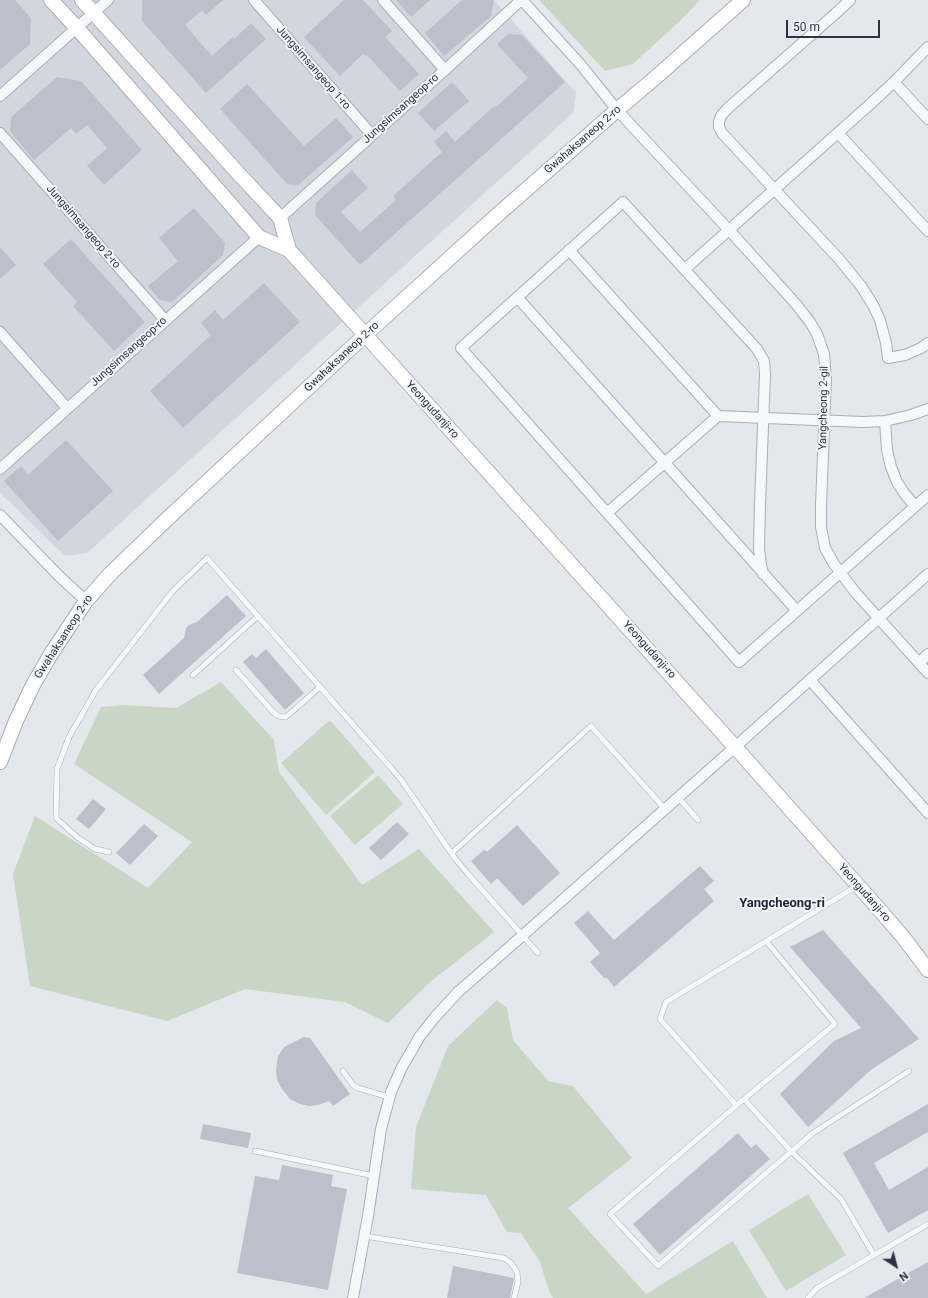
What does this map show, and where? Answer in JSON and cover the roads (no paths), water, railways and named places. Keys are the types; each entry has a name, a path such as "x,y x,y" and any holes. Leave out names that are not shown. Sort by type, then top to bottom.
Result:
{"street":[{"path":"51,0 259,237 289,250 365,335"},
{"path":"82,0 280,218 289,250"},
{"path":"0,96 108,0"},
{"name":"Jungsimsangeop 1-ro","path":"254,0 372,135"},
{"path":"383,0 445,70"},
{"path":"521,0 581,65 617,110"},
{"name":"Jungsimsangeop-ro","path":"280,218 521,0"},
{"name":"Gwahaksaneop 2-ro","path":"0,762 16,721 33,685 51,654 86,601 111,572 365,335 495,217 743,0"},
{"path":"850,0 727,109 721,116 719,127 722,133 839,259 861,286 873,305 880,320 888,358 905,355 928,343"},
{"path":"684,269 838,133 894,82 928,47"},
{"path":"894,82 928,119"},
{"name":"Yangcheong 2-gil","path":"617,110 796,304 818,334 824,354 826,379 821,505 821,527 825,548 840,573 928,673"},
{"name":"Jungsimsangeop 2-ro","path":"0,133 165,320"},
{"path":"838,133 928,231"},
{"path":"763,574 759,549 765,374 764,361 757,349 623,202 461,348 739,662 928,495"},
{"name":"Jungsimsangeop-ro","path":"0,468 259,237"},
{"path":"569,250 718,416"},
{"path":"517,297 796,611"},
{"path":"0,332 67,408"},
{"name":"Yeongudanji-ro","path":"365,335 554,543 858,885 903,937 928,970"},
{"path":"607,513 718,416 863,422 884,421 911,415 928,409"},
{"path":"884,421 887,450 891,467 897,482 915,506"},
{"path":"0,515 59,576 86,601"},
{"path":"353,1298 381,1129 389,1097 402,1067 420,1036 435,1017 458,992 928,574"},
{"path":"919,663 928,654"},
{"path":"810,680 928,813"}],"lane":[{"path":"109,852 95,849 77,837 56,818 57,769 69,737 96,690 172,592 207,558 402,781 468,874 538,953"},
{"path":"193,675 258,616"},
{"path":"236,670 278,716 286,717 320,687"},
{"path":"452,853 592,726 665,809"},
{"path":"678,797 698,820"},
{"path":"736,1105 660,1019 666,1002 858,885"},
{"path":"766,941 835,1024 736,1105 610,1214 658,1266 813,1132 909,1071"},
{"path":"343,1071 353,1085 358,1088 389,1097"},
{"path":"744,1099 791,1151 841,1199 874,1255"},
{"path":"255,1151 374,1176"},
{"path":"808,1298 817,1288 928,1224"},
{"path":"364,1236 504,1258 517,1272 518,1282 514,1298"}],"district":[{"name":"Yangcheong-ri","path":"782,904"}]}
